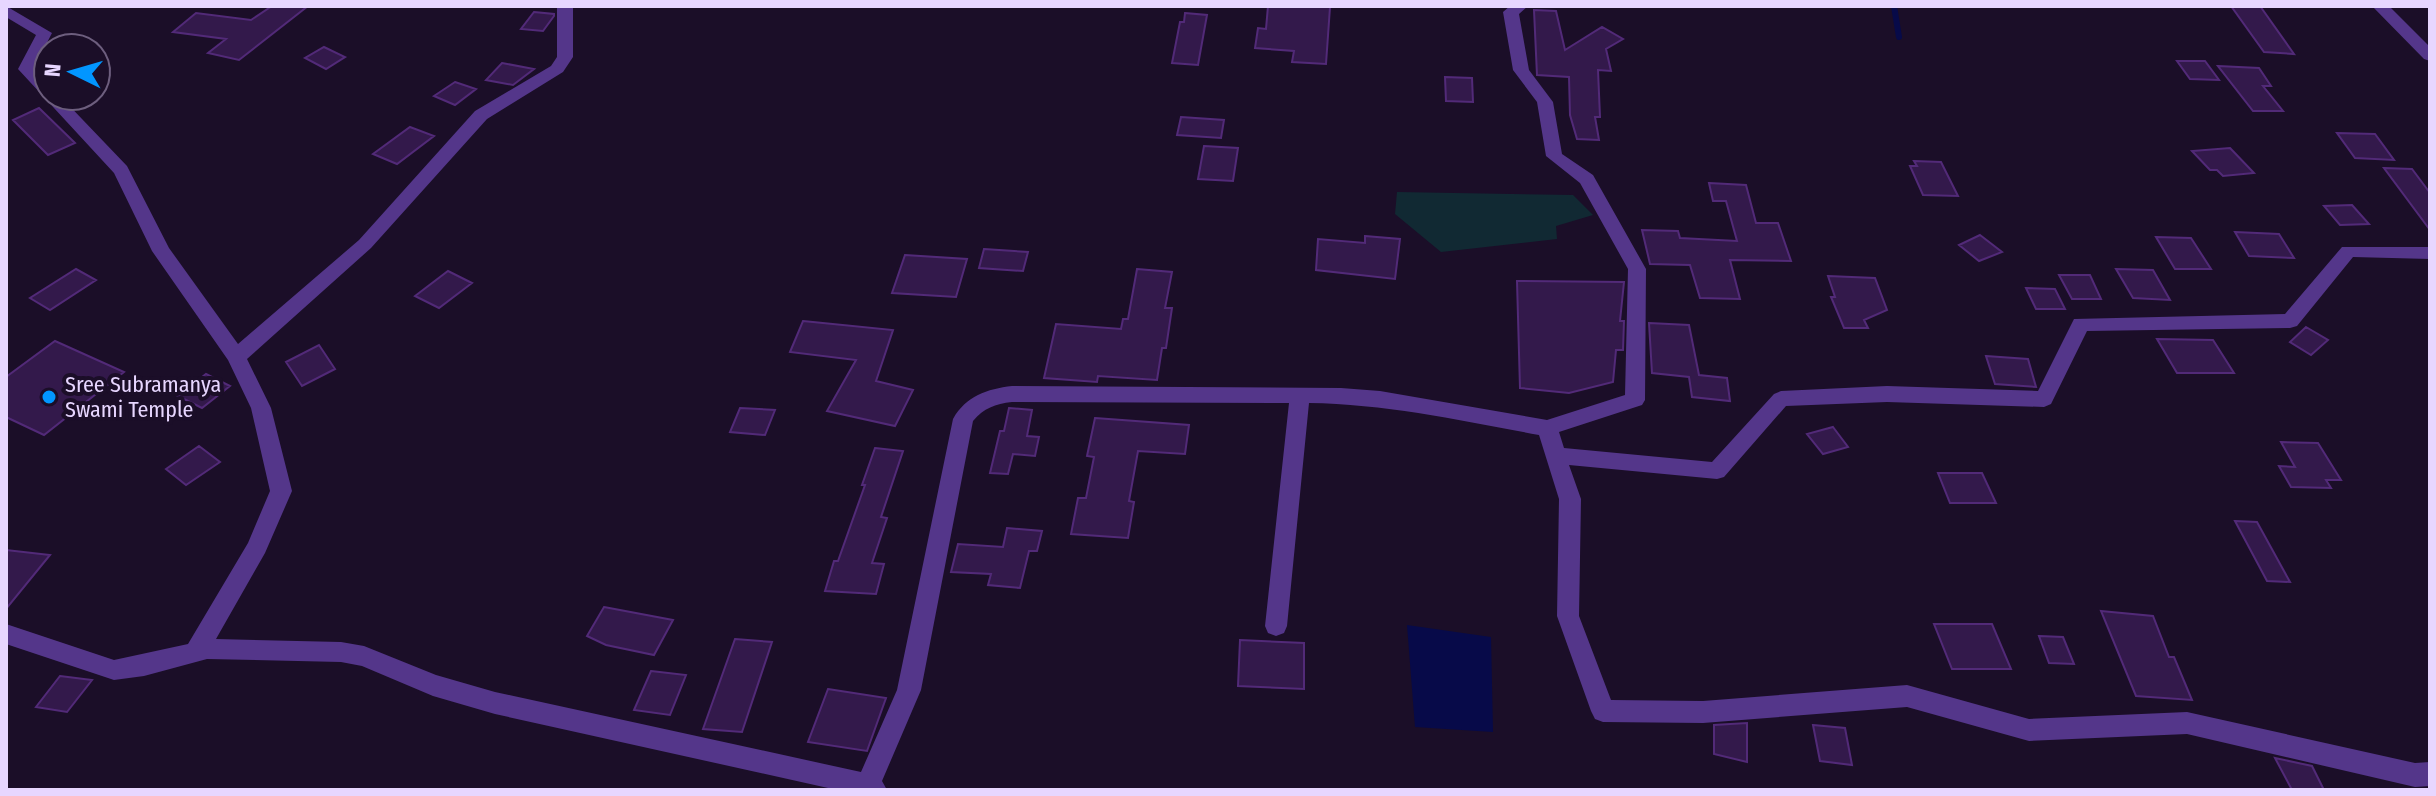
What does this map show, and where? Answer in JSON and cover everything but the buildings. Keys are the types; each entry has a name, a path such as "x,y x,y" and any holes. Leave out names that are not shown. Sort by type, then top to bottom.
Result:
{"street":[{"path":"236,357 365,244 481,115 557,69 565,57 565,6"},
{"path":"6,634 114,670 144,666 197,650 318,651 364,656 433,685 495,703 872,788 909,690 963,419 984,398 1012,394 1300,395 1380,399 1547,428 1635,400 1637,269 1587,179 1554,156 1545,102 1521,70 1511,12 1520,6"},
{"path":"2380,6 2430,56"},
{"path":"6,11 42,32"},
{"path":"32,57 26,69 32,76"},
{"path":"66,112 121,170 161,251 236,357 261,408 281,491 257,547 197,650"},
{"path":"1556,455 1717,471 1781,399 1887,394 2044,399 2081,324 2290,321 2348,251 2430,253"},
{"path":"1276,626 1300,395"},
{"path":"1547,428 1570,499 1568,616 1603,711 1703,712 1907,696 2029,730 2187,723 2415,775 2430,774"}],"shaded area":[{"path":"1397,192 1573,195 1593,215 1556,226 1557,239 1441,252 1395,214"},
{"path":"1407,625 1491,637 1493,732 1415,727"}],"waterway":[{"path":"1894,6 1899,37"}],"place":[{"name":"Sree Subramanya Swami Temple","path":"49,397"}]}
